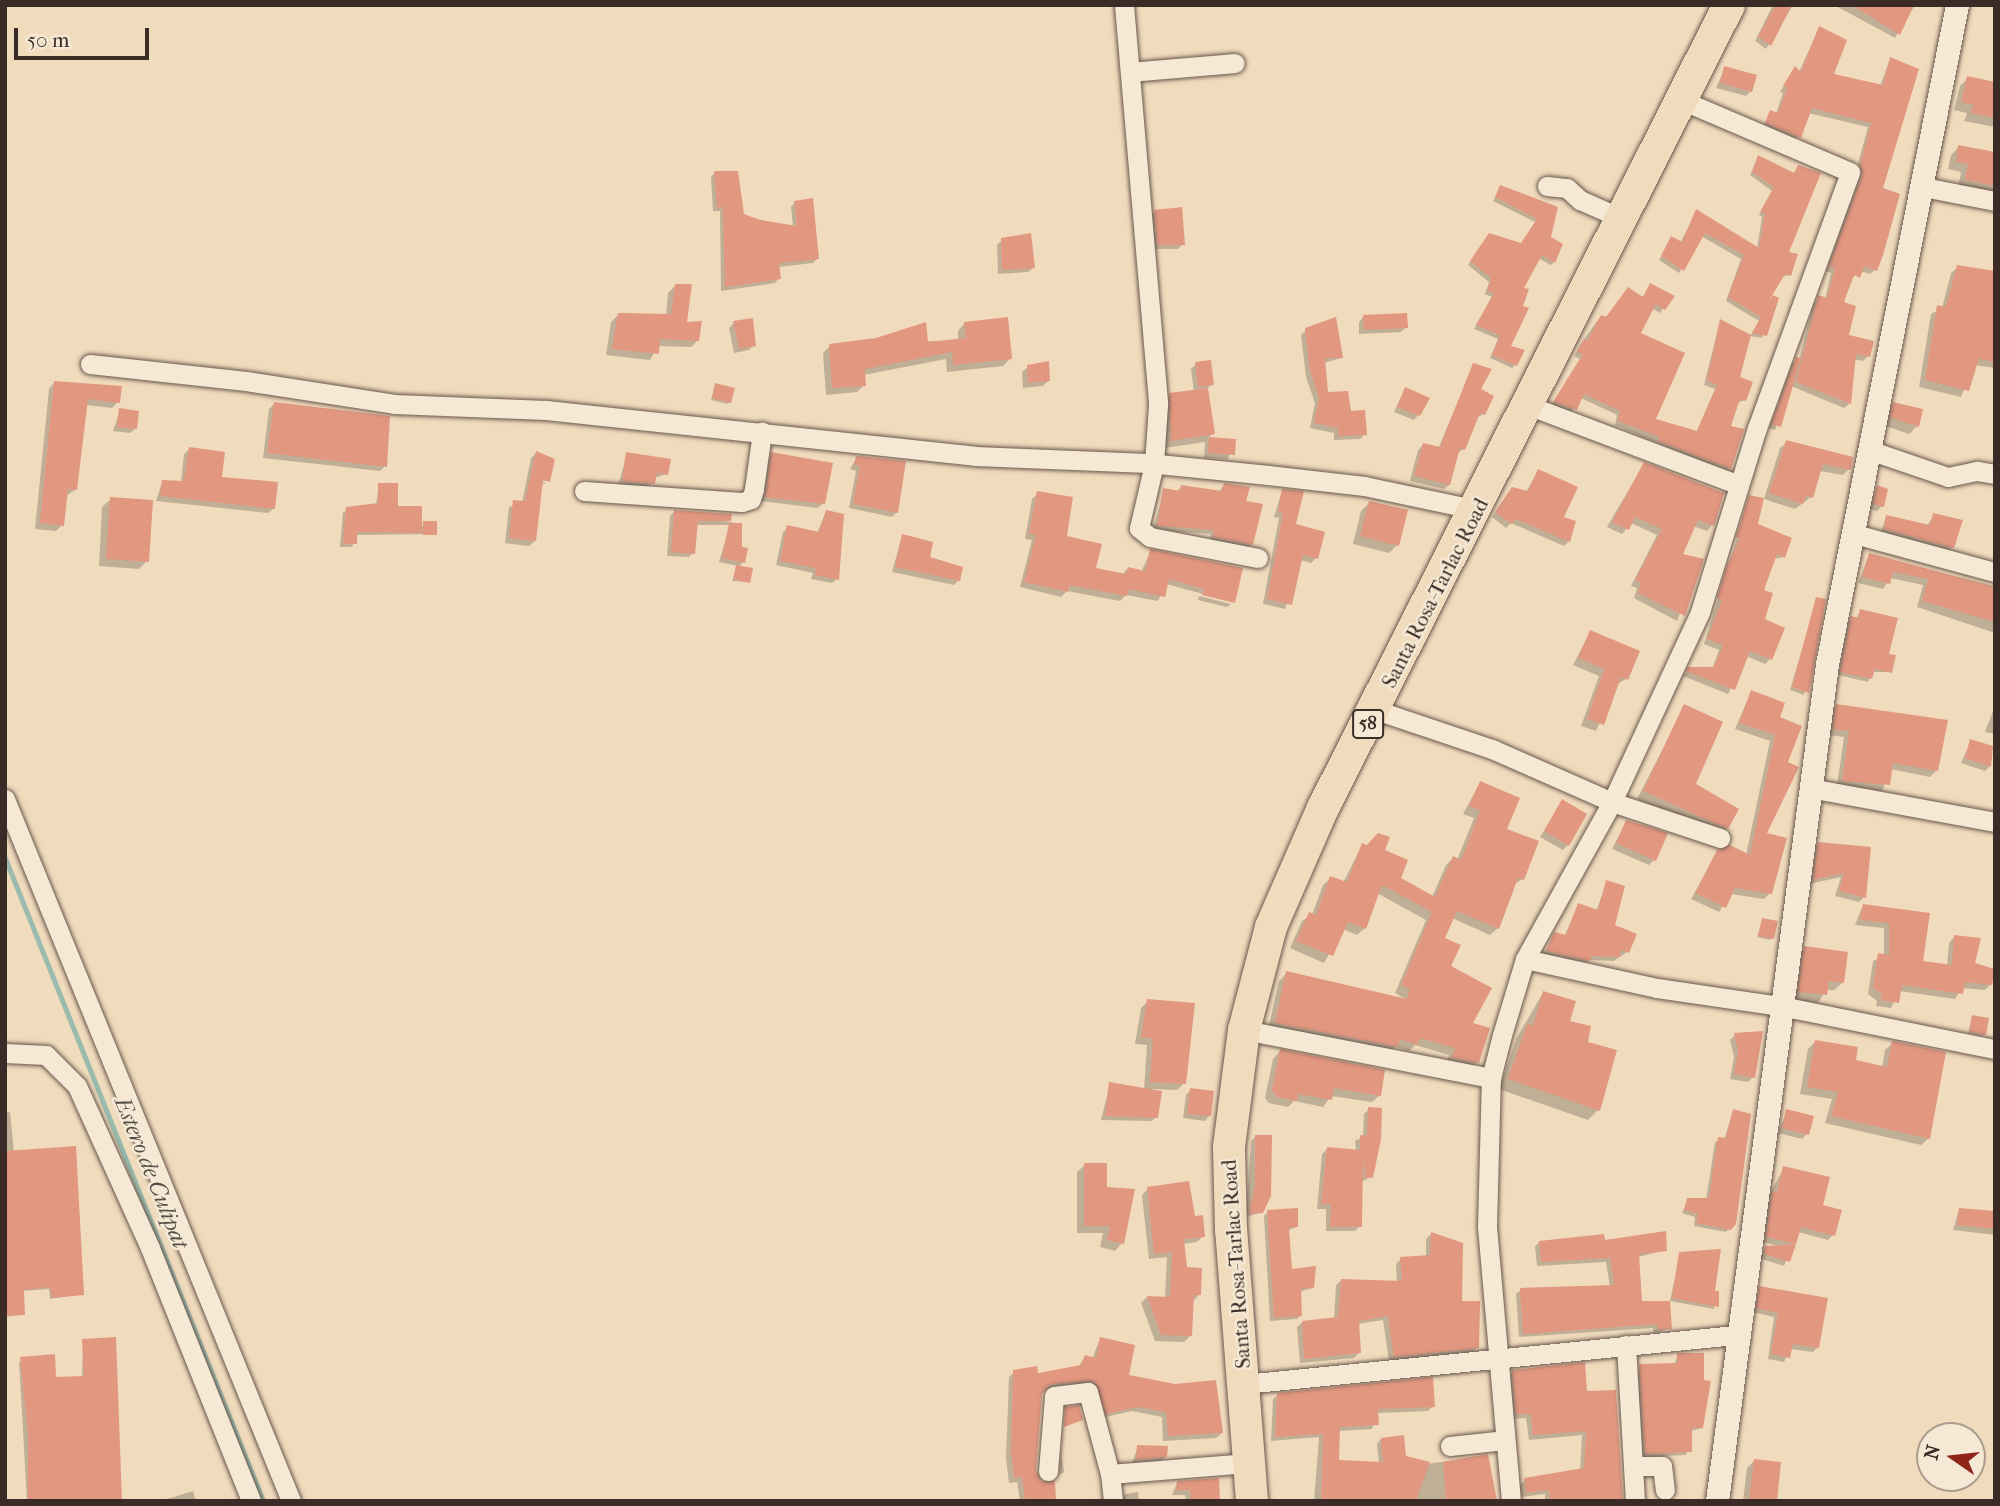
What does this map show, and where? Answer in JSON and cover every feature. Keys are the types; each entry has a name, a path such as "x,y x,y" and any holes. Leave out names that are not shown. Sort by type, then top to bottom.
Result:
{"highway":[{"name":"Santa Rosa-Tarlac Road","path":"1252,1501 1229,1179 1233,1096 1244,1030 1282,897 1729,5"}],"street":[{"path":"1124,5 1158,405 1154,464 1143,499 1142,534 1258,558"},
{"path":"1717,1501 1736,1335 1810,788 1851,533 1923,187 1957,5"},
{"path":"1130,72 1235,64"},
{"path":"1511,1501 1486,1227 1491,1077 1525,959 1612,802 1700,612 1740,485 1850,172 1681,100"},
{"path":"1547,186 1567,188 1580,200 1621,218"},
{"path":"1923,187 1995,201"},
{"path":"90,364 246,381 271,388 394,404 546,410 975,456 1154,464 1364,486 1478,510"},
{"path":"1530,406 1740,485"},
{"path":"584,491 742,502 751,499 754,489 762,432"},
{"path":"1869,450 1948,477 1977,471 1995,474"},
{"path":"1851,533 1995,572"},
{"path":"1376,710 1493,749 1612,802 1720,838"},
{"path":"1810,788 1995,822"},
{"path":"5,799 291,1501"},
{"path":"1525,959 1657,988 1781,1006 1995,1049"},
{"path":"1244,1030 1491,1077"},
{"path":"5,1053 46,1055 77,1086 150,1248 251,1501"},
{"path":"1244,1384 1736,1335"},
{"path":"1626,1345 1634,1501"},
{"path":"1048,1471 1054,1396 1087,1391 1110,1474 1113,1501"},
{"path":"1450,1446 1504,1440"},
{"path":"1110,1474 1248,1463"},
{"path":"1633,1466 1662,1466 1665,1490"}],"building":[{"path":"1776,5 1792,5 1771,46 1758,36"},
{"path":"1852,5 1914,5 1900,35"},
{"path":"1819,26 1847,40 1834,74 1883,85 1890,57 1919,69 1883,188 1900,194 1883,255 1877,271 1864,266 1860,278 1854,275 1844,302 1856,306 1849,335 1874,341 1870,357 1856,354 1851,404 1796,382 1818,295 1827,298 1835,268 1829,266 1862,176 1860,165 1871,123 1812,108 1801,138 1765,123 1770,110 1778,113 1787,88 1783,86 1795,66 1801,72"},
{"path":"1724,66 1757,75 1752,92 1720,83"},
{"path":"1967,76 1995,82 1995,118 1970,113 1974,105 1961,102"},
{"path":"1958,145 1995,152 1995,186 1965,180 1968,164 1956,162"},
{"path":"1758,155 1794,173 1798,165 1821,173 1789,252 1798,254 1791,276 1785,274 1767,304 1773,295 1779,298 1767,336 1752,333 1761,317 1728,297 1744,255 1705,233 1684,271 1661,256 1671,236 1682,242 1696,209 1759,248 1765,213 1760,212 1774,187 1752,172"},
{"path":"714,171 738,171 744,214 760,220 797,226 794,201 813,198 819,259 779,263 781,279 725,287 723,207 717,208"},
{"path":"1500,185 1558,207 1551,237 1563,244 1555,263 1542,255 1524,288 1529,289 1523,306 1529,308 1511,346 1525,350 1517,366 1492,355 1500,335 1476,325 1494,293 1487,291 1491,278 1470,261 1489,233 1521,243 1537,219 1495,197"},
{"path":"1182,207 1185,245 1157,245 1154,210"},
{"path":"1031,233 1035,268 1002,270 1001,238"},
{"path":"1957,265 1995,271 1995,363 1979,358 1969,391 1925,380 1937,305 1946,307"},
{"path":"1650,283 1675,296 1665,310 1656,304 1641,333 1685,353 1656,419 1697,431 1717,385 1707,381 1720,319 1751,335 1740,377 1753,382 1746,401 1740,399 1731,426 1744,429 1731,469 1658,441 1659,437 1618,421 1620,411 1584,394 1577,410 1553,402 1583,354 1577,352 1584,339 1587,341 1601,315 1606,317 1628,287 1643,297"},
{"path":"675,284 692,284 687,322 702,321 699,341 660,339 659,354 612,349 618,313 671,314"},
{"path":"1407,313 1408,328 1364,330 1363,315"},
{"path":"1008,317 1012,359 953,365 952,352 865,369 866,386 832,388 829,344 876,338 926,322 928,342 966,338 964,322"},
{"path":"1336,317 1343,358 1325,358 1328,392 1348,391 1351,411 1365,410 1367,435 1338,436 1338,428 1314,423 1319,398 1310,371 1305,328"},
{"path":"753,318 756,346 739,349 733,321"},
{"path":"1796,357 1801,358 1781,427 1771,424"},
{"path":"1211,360 1214,385 1198,387 1195,362"},
{"path":"1049,361 1050,381 1028,383 1027,365"},
{"path":"1473,363 1492,369 1481,389 1494,396 1485,415 1480,413 1465,450 1460,448 1450,485 1414,476 1423,443 1440,447"},
{"path":"54,381 122,386 120,403 88,399 77,490 68,489 64,526 40,523"},
{"path":"715,383 735,388 731,403 712,398"},
{"path":"1405,387 1430,398 1420,416 1397,407"},
{"path":"1208,388 1215,434 1171,441 1169,393"},
{"path":"274,402 390,416 387,467 267,453"},
{"path":"1893,402 1923,409 1919,427 1890,417"},
{"path":"119,408 139,411 137,429 117,427"},
{"path":"1209,437 1236,439 1235,455 1208,453"},
{"path":"1786,440 1853,457 1851,470 1823,464 1813,498 1806,496 1803,504 1769,493"},
{"path":"189,447 225,452 222,477 278,482 275,509 160,496 162,480 184,481"},
{"path":"536,451 555,459 550,482 543,480 536,541 509,538 513,500 525,501"},
{"path":"626,452 671,459 668,475 657,473 655,484 622,481"},
{"path":"771,452 833,463 825,504 765,497"},
{"path":"856,456 906,461 898,513 853,504 860,466 854,465"},
{"path":"1644,462 1724,493 1714,526 1698,520 1683,554 1704,559 1685,616 1638,593 1641,582 1635,580 1662,529 1635,517 1629,530 1612,522"},
{"path":"1538,469 1578,487 1564,517 1576,521 1570,542 1516,519 1512,524 1495,512 1512,487 1528,491"},
{"path":"378,483 398,483 398,506 422,506 422,533 357,532 357,544 343,544 346,507 378,503"},
{"path":"1224,483 1250,487 1246,501 1263,504 1253,545 1213,537 1214,530 1157,526 1163,488 1180,491 1181,485 1222,491"},
{"path":"1877,485 1888,489 1884,507 1873,504"},
{"path":"1282,489 1304,491 1296,524 1325,532 1318,559 1303,555 1292,605 1267,599 1283,513 1278,512"},
{"path":"1037,491 1073,497 1067,536 1102,544 1096,568 1126,574 1128,567 1145,571 1150,549 1243,568 1235,603 1202,595 1204,589 1169,579 1165,597 1129,589 1127,596 1069,585 1068,592 1024,582 1036,535 1029,533"},
{"path":"1749,495 1764,498 1758,524 1792,538 1785,558 1777,554 1764,590 1773,593 1765,619 1785,628 1772,660 1750,651 1735,690 1686,671 1688,667 1714,667 1723,645 1707,639 1722,600 1717,598 1727,565 1740,539 1736,537"},
{"path":"110,497 153,500 149,562 106,559"},
{"path":"1369,501 1408,510 1399,546 1360,536"},
{"path":"674,510 732,514 731,521 698,521 695,554 671,552"},
{"path":"826,510 844,514 839,580 815,575 816,568 780,561 787,525 819,532"},
{"path":"1933,513 1963,520 1954,548 1884,529 1886,515 1930,525"},
{"path":"423,521 437,521 437,535 423,535"},
{"path":"729,523 742,523 742,547 748,548 745,563 722,558"},
{"path":"902,534 933,542 930,557 963,567 960,581 895,567"},
{"path":"1869,553 1995,587 1995,622 1922,601 1928,579 1893,572 1890,584 1862,577"},
{"path":"736,565 753,568 750,583 733,579"},
{"path":"1816,597 1826,599 1809,693 1792,687"},
{"path":"1860,609 1898,618 1889,654 1896,655 1892,673 1875,669 1872,679 1840,672 1851,616 1858,618"},
{"path":"1590,630 1640,651 1628,680 1621,677 1604,725 1587,719 1604,669 1578,658"},
{"path":"1751,690 1785,703 1780,717 1802,726 1788,762 1799,767 1767,833 1787,838 1772,894 1735,888 1726,908 1695,893 1717,850 1730,845 1750,855 1775,735 1739,723"},
{"path":"1684,704 1723,722 1696,784 1739,809 1728,829 1643,791"},
{"path":"1836,704 1948,720 1938,771 1893,763 1890,785 1842,781 1849,731 1833,729"},
{"path":"1970,739 1993,746 1991,767 1965,758"},
{"path":"1480,781 1520,798 1507,829 1539,841 1524,880 1518,878 1499,929 1457,911 1445,938 1461,945 1451,966 1492,988 1473,1023 1490,1028 1479,1063 1452,1058 1455,1048 1420,1038 1417,1045 1400,1039 1398,1047 1275,1023 1286,971 1407,999 1410,989 1401,985 1432,912 1382,885 1366,929 1348,922 1333,956 1296,941 1309,912 1316,915 1330,876 1347,882 1362,843 1367,845 1378,833 1390,837 1385,850 1408,860 1401,878 1435,897 1453,856 1461,860 1480,811 1469,806"},
{"path":"1562,799 1587,814 1569,846 1544,831"},
{"path":"1626,820 1668,833 1656,861 1616,843"},
{"path":"1818,842 1871,847 1866,898 1839,891 1844,873 1813,880"},
{"path":"1606,880 1625,886 1615,925 1637,934 1629,953 1621,950 1620,957 1592,956 1590,961 1546,951 1554,932 1566,935 1578,903 1598,910"},
{"path":"1863,904 1930,913 1923,961 1952,965 1954,935 1981,938 1975,963 1995,969 1992,985 1965,982 1963,994 1902,985 1899,1003 1881,1000 1882,994 1873,988 1878,953 1889,955 1889,923 1860,920"},
{"path":"1762,918 1778,921 1774,939 1758,936"},
{"path":"1804,946 1848,952 1844,983 1829,981 1827,995 1798,992"},
{"path":"1543,991 1576,1001 1570,1021 1591,1026 1588,1042 1617,1050 1600,1111 1508,1079 1527,1024 1533,1026"},
{"path":"1147,999 1195,1003 1186,1084 1150,1082 1153,1039 1141,1037"},
{"path":"1972,1015 1989,1018 1986,1035 1969,1031"},
{"path":"1763,1031 1755,1078 1734,1074 1738,1051 1734,1033"},
{"path":"1815,1040 1858,1047 1856,1060 1887,1067 1892,1041 1946,1052 1930,1139 1831,1116 1838,1092 1807,1087"},
{"path":"1280,1049 1385,1070 1381,1096 1334,1088 1332,1100 1298,1094 1297,1101 1277,1097 1272,1090"},
{"path":"1109,1082 1162,1091 1158,1118 1105,1116"},
{"path":"1190,1088 1214,1091 1211,1116 1187,1114"},
{"path":"1368,1107 1382,1108 1381,1139 1373,1178 1365,1177 1363,1155 1362,1227 1330,1227 1331,1205 1321,1204 1327,1147 1360,1150 1360,1135 1367,1136"},
{"path":"1733,1109 1751,1114 1736,1224 1731,1230 1696,1223 1698,1214 1684,1210 1687,1198 1709,1198 1718,1137 1726,1138"},
{"path":"1786,1109 1814,1116 1809,1135 1782,1128"},
{"path":"1255,1135 1272,1135 1271,1196 1263,1213 1249,1214 1255,1185"},
{"path":"76,1146 84,1295 52,1298 50,1287 24,1290 25,1315 5,1316 5,1151"},
{"path":"1084,1163 1107,1163 1107,1187 1135,1189 1124,1244 1107,1240 1110,1226 1084,1226"},
{"path":"1783,1166 1830,1177 1823,1205 1842,1210 1835,1236 1801,1227 1796,1244 1766,1237 1772,1191 1777,1192"},
{"path":"1189,1181 1195,1216 1203,1215 1205,1237 1184,1239 1187,1267 1202,1268 1201,1295 1194,1295 1192,1336 1161,1335 1147,1296 1170,1297 1172,1252 1154,1254 1147,1187"},
{"path":"1298,1208 1298,1227 1289,1228 1292,1269 1316,1266 1314,1288 1301,1289 1302,1316 1274,1318 1267,1210"},
{"path":"1959,1208 1995,1211 1995,1229 1957,1225"},
{"path":"1666,1231 1667,1251 1639,1254 1642,1301 1670,1301 1672,1329 1658,1330 1657,1324 1523,1334 1520,1288 1614,1285 1610,1258 1541,1262 1539,1241 1604,1234 1605,1240"},
{"path":"1431,1232 1463,1243 1462,1301 1480,1301 1479,1348 1394,1357 1388,1316 1359,1321 1361,1353 1304,1359 1302,1321 1338,1317 1341,1279 1402,1281 1400,1257 1430,1255"},
{"path":"1796,1244 1790,1262 1764,1254 1765,1246"},
{"path":"1721,1249 1715,1291 1719,1291 1719,1307 1672,1298 1679,1252"},
{"path":"1759,1286 1828,1298 1819,1348 1793,1344 1790,1358 1771,1354 1778,1313 1756,1308"},
{"path":"116,1337 122,1501 28,1501 28,1434 20,1357 55,1354 56,1377 84,1376 82,1339"},
{"path":"1100,1337 1135,1345 1129,1375 1175,1384 1216,1380 1223,1433 1168,1436 1166,1412 1138,1407 1106,1414 1093,1381 1052,1384 1042,1394 1036,1470 1042,1481 1055,1481 1056,1501 1025,1501 1022,1477 1014,1478 1011,1452 1013,1370 1037,1366 1038,1373 1081,1365 1085,1355 1096,1358"},
{"path":"1677,1353 1704,1353 1704,1380 1711,1381 1703,1428 1692,1428 1692,1452 1645,1454 1639,1364 1677,1363"},
{"path":"1585,1362 1587,1391 1616,1390 1623,1501 1550,1501 1549,1490 1526,1493 1524,1478 1584,1468 1586,1431 1533,1435 1531,1414 1516,1414 1512,1370"},
{"path":"1433,1377 1435,1407 1378,1409 1379,1425 1340,1427 1339,1460 1383,1462 1381,1438 1404,1435 1406,1456 1430,1462 1416,1501 1321,1501 1323,1434 1275,1437 1277,1393"},
{"path":"1079,1405 1083,1420 1064,1427 1065,1407"},
{"path":"1137,1445 1168,1446 1167,1457 1136,1460"},
{"path":"1488,1454 1497,1501 1446,1501 1443,1462"},
{"path":"1754,1459 1781,1462 1777,1501 1749,1501"},
{"path":"1219,1478 1220,1501 1191,1501 1190,1490 1176,1490 1177,1481"}],"waterway":[{"name":"Estero de Culipat","path":"5,858 263,1501"}]}
